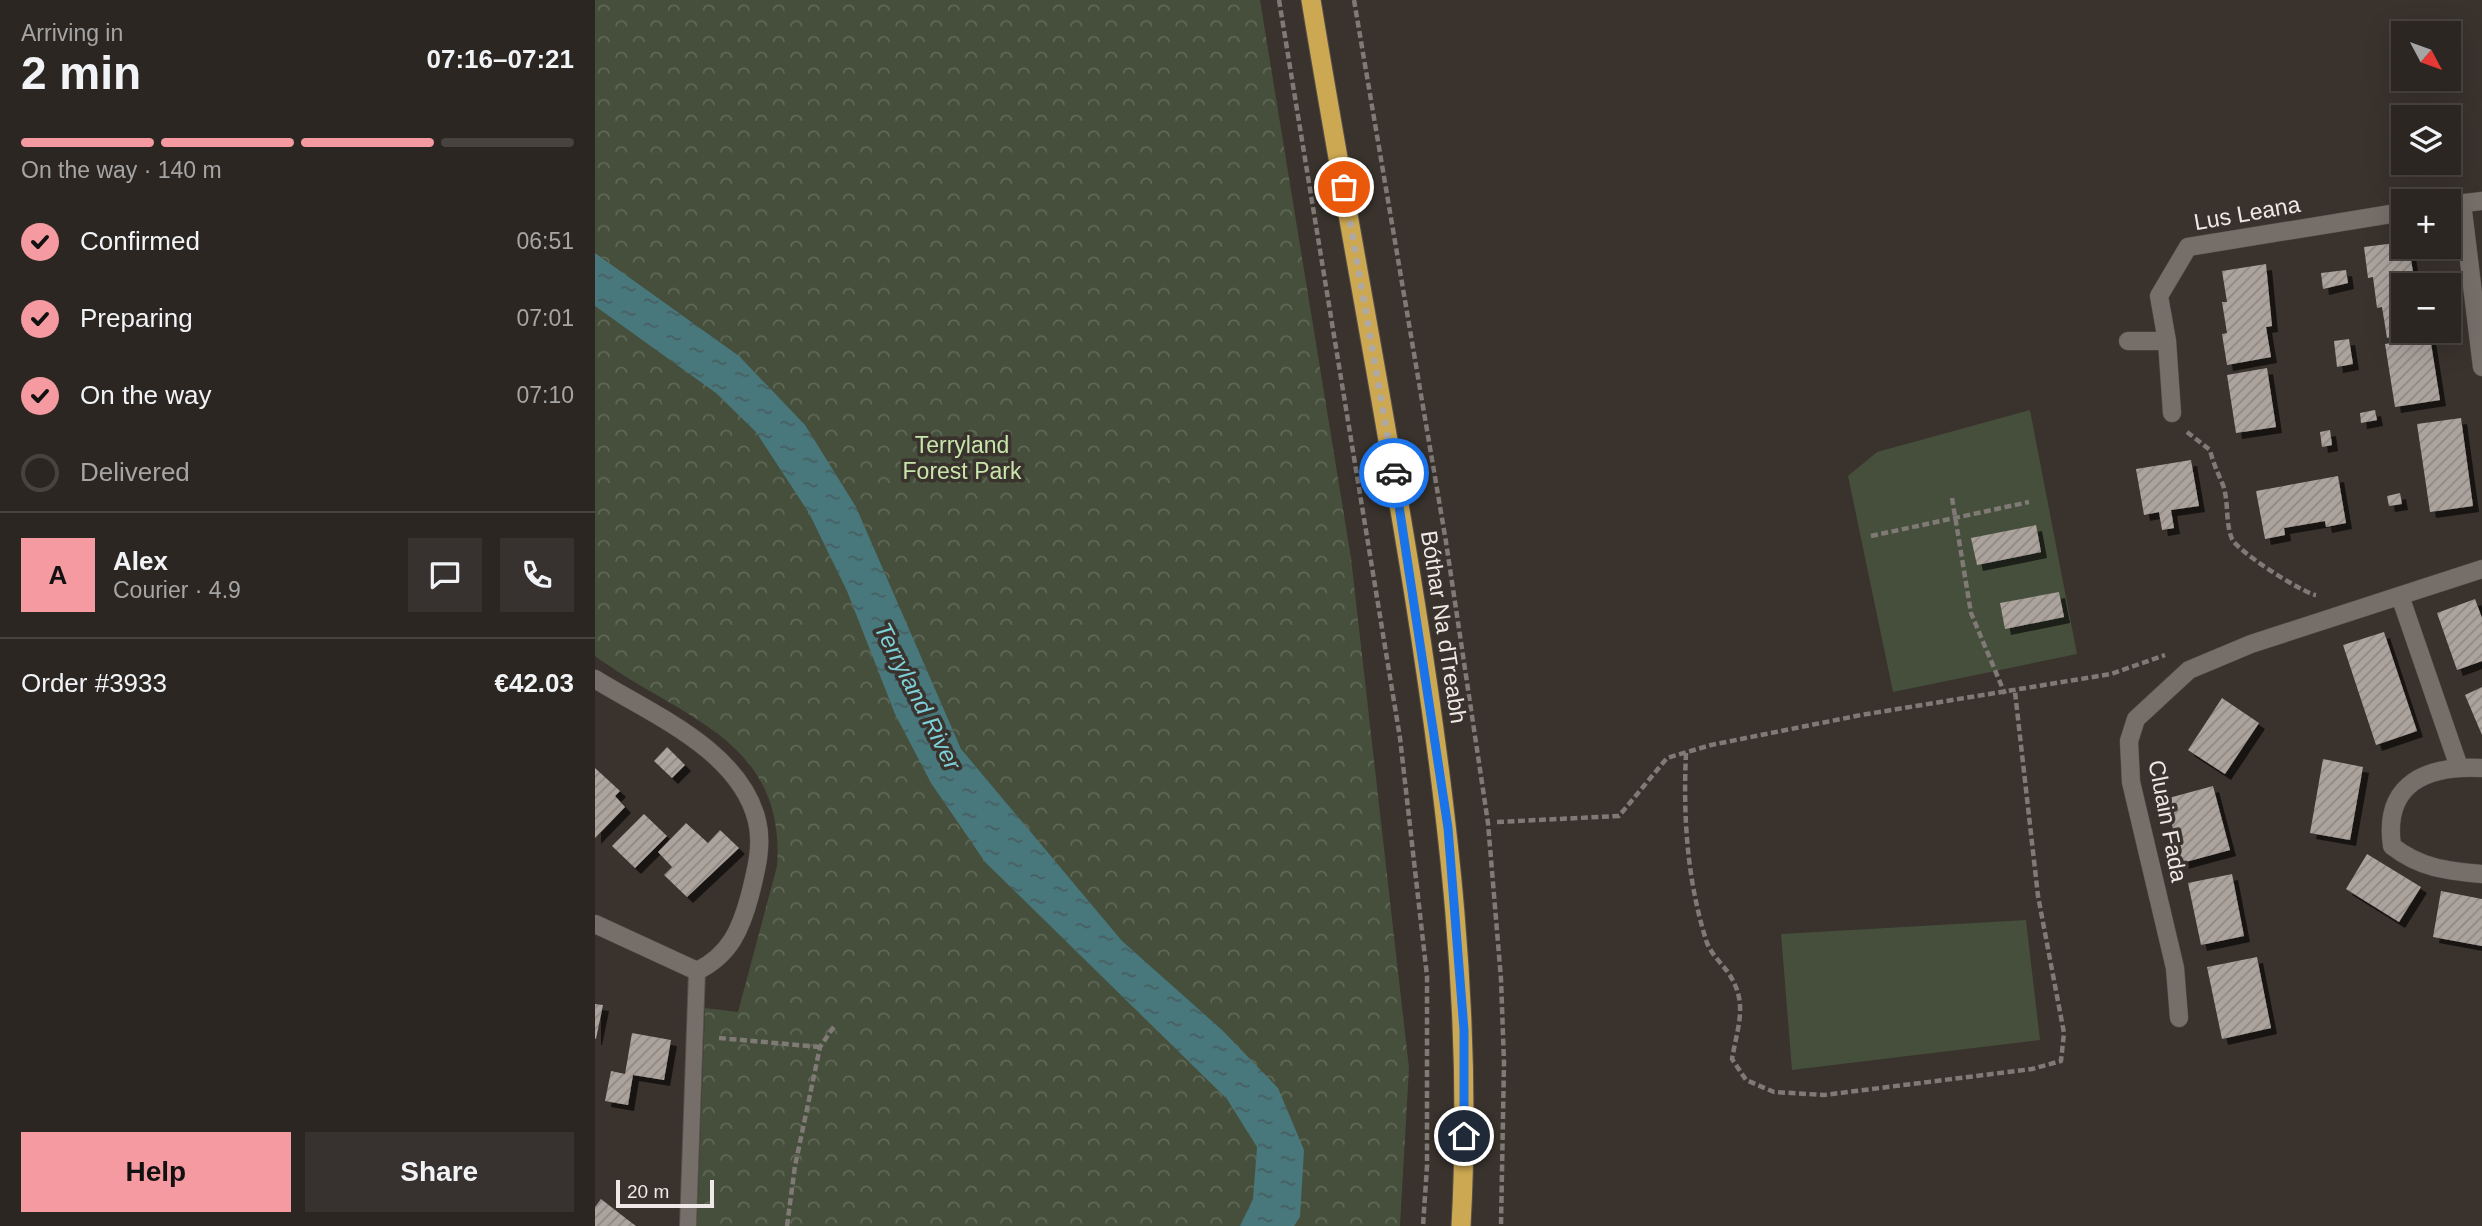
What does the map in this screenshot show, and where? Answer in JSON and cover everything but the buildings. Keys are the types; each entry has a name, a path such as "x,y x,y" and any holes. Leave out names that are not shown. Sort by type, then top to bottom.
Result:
{"highway":[{"name":"Bóthar Na dTreabh","path":"1311,0 1375,362 1444,789 1458,926 1464,1030 1461,1226"}],"street":[{"path":"2461,203 2482,201"},
{"name":"Lus Leana","path":"2172,413 2167,341 2158,296 2188,247 2391,214"},
{"path":"2461,240 2482,367"},
{"path":"2128,341 2167,341"},
{"name":"Cluain Fada","path":"2179,1018 2175,968 2131,782 2129,741 2136,719 2189,670 2251,644 2482,569"},
{"path":"2400,596 2459,767"},
{"path":"595,679 705,749 734,776 753,810 758,833 758,860 741,924 729,948 719,959 697,971 595,924"},
{"path":"2482,768 2459,767 2437,771 2399,792 2391,814 2392,846 2410,860 2439,871 2482,874"}],"lane":[{"path":"688,1226 697,971"}],"path":[{"path":"1279,0 1402,752 1427,976 1427,1166 1423,1226"},
{"path":"1354,0 1448,555 1488,823 1503,1027 1501,1226"},
{"path":"2172,413 2185,430 2210,450 2216,475 2223,486 2232,539 2239,550 2254,556 2297,590 2330,597 2333,619"},
{"path":"1952,498 1971,613 2005,694"},
{"path":"1871,536 2029,502"},
{"path":"1497,822 1619,816 1667,758 1686,752 1861,715 2005,694 2111,674 2167,654 2189,670"},
{"path":"1686,752 1683,808 1690,872 1707,943 1736,985 1742,1003 1733,1059 1746,1080 1774,1092 1824,1095 2032,1069 2061,1061 2064,1033 2038,895 2015,692"},
{"path":"787,1226 795,1166 820,1046 835,1025"},
{"path":"694,1035 820,1046"}],"green space":[{"name":"Terryland Forest Park","path":"595,0 1260,0 1351,558 1409,1068 1400,1226 697,1226 705,1008 738,1012 777,866 775,823 764,788 746,760 721,736 595,656"},
{"path":"2030,410 2077,654 1893,692 1848,476 1877,452"},
{"path":"2026,920 2040,1040 1792,1070 1781,934"}],"water":[{"name":"Terryland River","path":"595,253 739,356 805,425 856,507 961,749 1122,941 1222,1030 1278,1088 1304,1150 1300,1217 1294,1226 1240,1226 1253,1199 1257,1147 1227,1099 985,862 931,783 895,714 847,591 809,513 756,432 716,393 595,306"}],"way so far":[{"path":"1344,187 1394,473"}],"route":[{"path":"1394,473 1439,749 1448,828 1458,926 1464,1030 1464,1136"}]}
